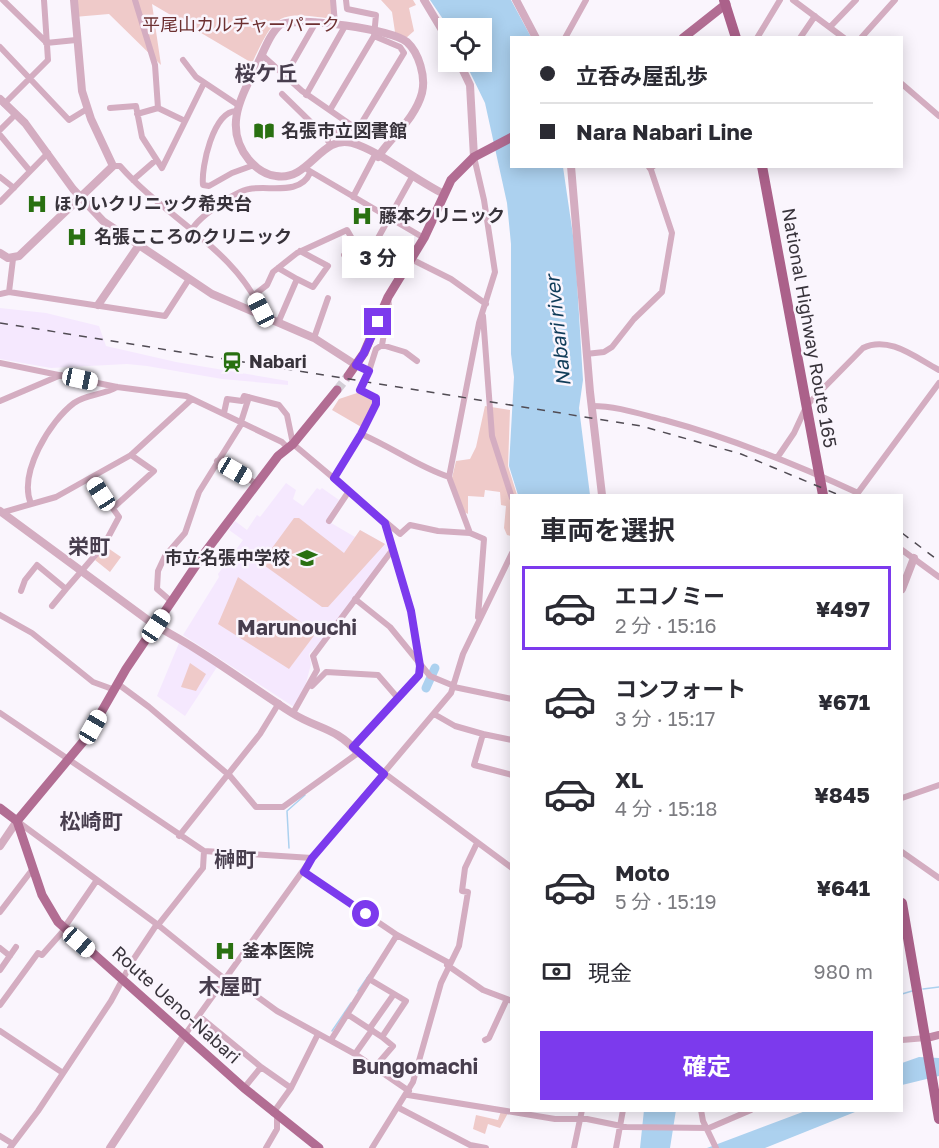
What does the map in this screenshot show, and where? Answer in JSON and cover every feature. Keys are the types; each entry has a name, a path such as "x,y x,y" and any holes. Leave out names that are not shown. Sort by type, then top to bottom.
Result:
{"highway":[{"path":"726,1 735,36"},
{"name":"National Highway Route 165","path":"762,168 823,494"},
{"path":"903,908 939,1119"}],"main road":[{"path":"685,36 726,1"},
{"path":"348,376 371,339 388,297 424,238 444,194 458,171 474,157 510,138"},
{"path":"0,808 17,821 70,760 203,555 257,484 337,390"},
{"name":"Route Ueno-Nabari","path":"17,821 32,870 48,907 64,928 275,1115 319,1148"},
{"path":"927,1042 939,1035"}],"street":[{"path":"3,0 46,42 76,40"},
{"path":"44,0 48,60 2,102 25,123 81,198 103,220 212,294 314,338 369,371"},
{"path":"74,0 80,81 87,109 113,166"},
{"path":"135,0 155,64 158,108"},
{"path":"333,0 335,24"},
{"path":"330,110 374,34 376,15 347,9 346,0"},
{"path":"424,0 438,23"},
{"path":"516,0 535,36"},
{"path":"566,36 586,0"},
{"path":"758,36 780,0"},
{"path":"793,0 840,36"},
{"path":"830,27 856,0"},
{"path":"863,36 893,3 884,0"},
{"path":"801,36 815,16"},
{"path":"285,76 316,22"},
{"path":"353,197 377,156 396,137 422,93 423,81 417,57 407,43 345,26 316,22 281,24 275,30 237,108 235,127 238,143 254,165 267,174 280,177 308,170 353,197 424,238"},
{"path":"306,95 345,26"},
{"path":"192,230 198,222 240,192 252,188 282,189 306,180 308,170 339,130 359,128 404,53 400,47 374,34"},
{"path":"0,47 69,120 87,109"},
{"path":"262,55 306,95 354,128"},
{"path":"183,60 189,70 237,108"},
{"path":"464,72 470,85 474,157 484,200 495,272 484,308 449,477 470,533"},
{"path":"110,108 136,106 142,137 162,168 204,83"},
{"path":"903,85 939,116"},
{"path":"282,94 329,142 350,142 444,194"},
{"path":"137,114 158,108 184,121"},
{"path":"237,108 225,116 208,146 203,165 203,185 209,186 232,173 254,165"},
{"path":"930,108 939,108"},
{"path":"0,130 12,118"},
{"path":"0,135 30,171"},
{"path":"0,201 48,153"},
{"path":"133,180 156,160"},
{"path":"9,292 13,259 113,166 120,166 153,200 192,230 244,279 264,317"},
{"path":"571,168 580,253 586,354 602,494"},
{"path":"586,354 604,352 612,347 634,319 662,292 672,233 651,168"},
{"path":"0,177 14,188"},
{"path":"254,295 267,285 278,268 300,251 347,231 358,249 368,256 412,177"},
{"path":"98,304 139,245"},
{"path":"344,255 358,249"},
{"path":"278,268 313,287 328,266 300,251"},
{"path":"0,253 13,259"},
{"path":"411,259 451,279 484,308 492,436 511,494"},
{"path":"0,294 9,292 165,316 189,279"},
{"path":"278,323 297,279"},
{"path":"334,478 376,404 376,398 360,390 376,349 381,345 389,306 388,297"},
{"path":"314,338 328,298"},
{"path":"777,458 794,433 807,405 849,361 874,343 894,346 939,370"},
{"path":"381,345 405,352 417,361"},
{"path":"0,363 117,387 192,399 290,445 334,478 385,523 402,534 410,525 438,531 470,533 484,539 478,620"},
{"path":"0,401 62,374"},
{"path":"592,406 619,408 671,422 777,458 857,494 939,383"},
{"path":"31,504 28,496 33,461 56,419 78,401 117,387"},
{"path":"224,413 227,399 242,401 244,396 279,405 286,415 290,445"},
{"path":"172,602 157,589 158,571 165,556 185,533 199,492 241,422 249,397"},
{"path":"1,512 56,497 131,455 192,399"},
{"path":"361,434 394,449 428,470 449,477"},
{"path":"113,508 154,471 131,455"},
{"path":"218,461 257,484"},
{"path":"52,606 104,545 120,517 91,478"},
{"path":"329,521 349,491"},
{"path":"1,512 156,626 183,640 293,713 330,728 384,774 510,867"},
{"path":"0,615 32,633 93,682 116,687 149,707 226,773 256,807 283,807 292,803 358,753 397,696 401,696 419,675 420,666 411,611 385,523"},
{"path":"293,713 317,670 314,656 393,549"},
{"path":"903,551 939,577"},
{"path":"110,1148 184,1036 228,978 312,858 434,714 454,687 462,658 478,620 510,558"},
{"path":"903,586 914,558"},
{"path":"21,591 35,563 66,589"},
{"path":"355,599 390,627 420,666 432,677 454,687 510,699"},
{"path":"306,693 326,672 359,672 378,675 397,696"},
{"path":"178,836 226,773 260,734 279,703"},
{"path":"0,713 178,836 204,851 312,858"},
{"path":"434,714 455,726 483,735 510,740"},
{"path":"483,735 474,765 510,774"},
{"path":"903,798 939,785"},
{"path":"0,846 17,821 228,978 277,1011 355,1054 409,1093 510,1110"},
{"path":"372,1148 409,1093 448,964 459,946 468,892 462,891 465,868 477,843"},
{"path":"0,1136 11,1146 63,1073 123,980 133,960 158,924 203,868 204,851"},
{"path":"903,853 939,878"},
{"path":"0,912 32,870"},
{"path":"304,872 397,934 448,964 483,990 509,1000 489,1038 485,1040"},
{"path":"0,1005 32,960 38,953 42,955 64,928 97,880"},
{"path":"331,1040 397,934"},
{"path":"0,970 16,947"},
{"path":"0,948 10,956"},
{"path":"369,979 406,1001 382,1037"},
{"path":"355,1054 394,994"},
{"path":"347,1014 393,1046 375,1067"},
{"path":"199,1016 261,1067 291,1088"},
{"path":"0,1031 63,1073"},
{"path":"266,1148 277,1129 275,1115 318,1034"},
{"path":"903,1040 927,1042"},
{"path":"244,1088 261,1067"},
{"path":"399,1108 470,1145 486,1148"},
{"path":"521,1112 555,1119 583,1119 623,1127 710,1131 747,1112"},
{"path":"574,1148 583,1119 582,1112"},
{"path":"615,1148 623,1127 623,1112"},
{"path":"701,1112 703,1121 710,1131 716,1148"}],"shaded area":[{"path":"0,308 46,313 99,326 106,346 176,362 288,381 288,385 222,379 127,364 51,368 0,359"},
{"path":"286,483 296,490 293,499 303,506 317,488 320,490 322,488 339,500 326,520 355,537 360,530 389,546 389,550 326,636 309,654 311,664 304,691 294,707 183,635 219,577 218,574 243,540 229,530 235,521 247,530 257,515 260,517"},
{"path":"179,643 183,643 217,667 185,716 157,696"}],"green space":[{"name":"平尾山カルチャーパーク","path":"78,0 331,0 333,19 300,15 280,19 267,34 252,63 152,4 161,65 109,14 74,17"},
{"path":"381,0 413,0 416,5 409,8 414,31 406,38 395,32 392,12"},
{"path":"360,392 374,399 363,428 332,410 339,399"},
{"path":"485,406 510,410 508,466 517,494 510,494 510,536 507,535 504,528 506,506 501,505 500,492 485,490 484,497 468,496 468,514 464,512 452,478 456,461 470,459 476,447"},
{"path":"294,518 299,518 344,553 360,530 385,544 328,607 322,607 261,563"},
{"path":"105,546 121,557 110,572 95,560"},
{"path":"238,577 316,633 289,669 218,624"},
{"path":"190,663 206,674 196,691 181,687"},
{"path":"501,1111 508,1113 500,1128 488,1124 485,1134 473,1129 476,1115 498,1120"}],"water":[{"name":"Nabari river","path":"430,0 511,0 530,36 510,36 510,168 563,168 575,249 583,380 579,408 590,494 518,494 509,466 514,377 511,354 511,244 507,203 485,103 470,72 492,72 492,18 442,18"},
{"path":"919,1057 939,1058 939,1076 903,1085 903,1063"},
{"path":"644,1112 676,1112 670,1148 640,1148"},
{"path":"803,1112 855,1112 765,1148 707,1148"}],"waterway":[{"path":"426,688 435,668"},
{"path":"289,848 287,811 305,795"},
{"path":"358,991 369,975"},
{"path":"923,989 939,987"},
{"path":"903,994 912,991"},
{"path":"332,1031 351,1003"}],"tunnel":[{"path":"337,390 348,376"}],"railway":[{"path":"0,323 641,426 741,454 837,494"},
{"path":"903,534 939,561"}],"place":[{"name":"名張市立図書館","path":"264,131"},
{"name":"ほりいクリニック希央台","path":"37,204"},
{"name":"藤本クリニック","path":"362,216"},
{"name":"名張こころのクリニック","path":"77,237"},
{"name":"Nabari","path":"232,362"},
{"name":"市立名張中学校","path":"307,558"},
{"name":"釜本医院","path":"225,951"}],"district":[{"name":"桜ケ丘","path":"266,74"},
{"name":"栄町","path":"89,547"},
{"name":"Marunouchi","path":"297,628"},
{"name":"松崎町","path":"91,822"},
{"name":"榊町","path":"235,860"},
{"name":"木屋町","path":"230,987"},
{"name":"Bungomachi","path":"415,1067"}],"route":[{"path":"366,914 324,888 304,872 312,858 384,774 353,747 397,696 401,696 419,675 418,644 411,611 385,523 334,478 376,404 376,398 360,390 369,371 356,365 378,322"}]}
